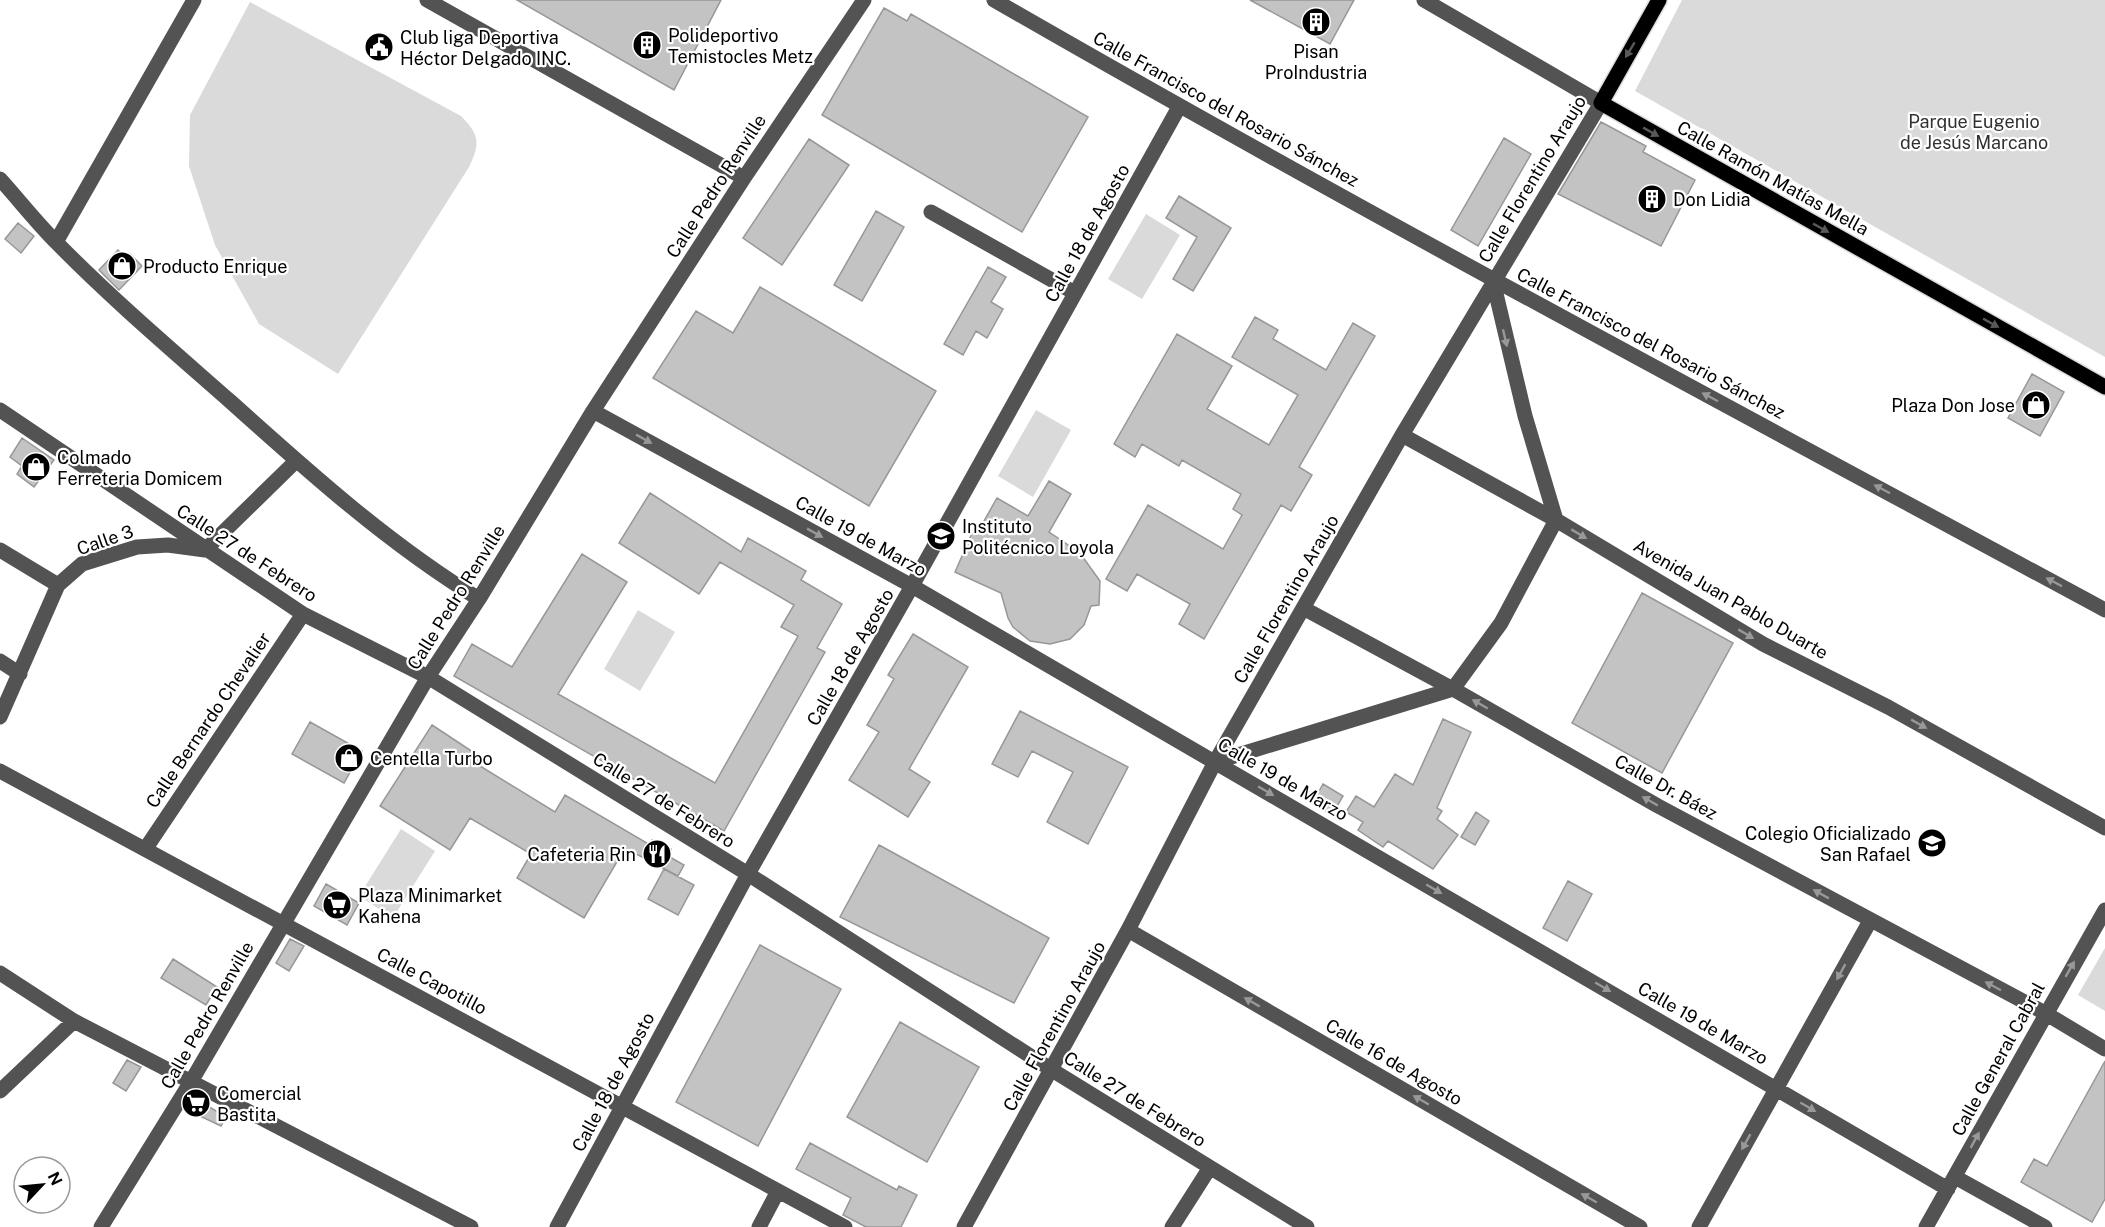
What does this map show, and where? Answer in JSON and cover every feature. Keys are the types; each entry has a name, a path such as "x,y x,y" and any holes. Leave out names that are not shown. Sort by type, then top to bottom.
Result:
{"main road":[{"name":"Calle Florentino Araujo","path":"1600,103 1659,0"},
{"name":"Calle Ramón Matías Mella","path":"1600,103 2105,387"}],"street":[{"path":"56,242 194,0"},
{"path":"427,0 744,178"},
{"name":"Calle Pedro Renville","path":"101,1227 192,1080 428,677 479,599 593,411 744,178 864,0"},
{"name":"Calle Francisco del Rosario Sánchez","path":"994,0 1179,107 1493,280 2105,610"},
{"name":"Calle Ramón Matías Mella","path":"1424,0 1600,103"},
{"name":"Calle Florentino Araujo","path":"964,1227 1128,930 1215,762 1402,435 1600,103"},
{"name":"Calle 18 de Agosto","path":"557,1227 748,874 912,586 1179,107"},
{"path":"0,179 56,242 109,293 296,461 335,495 451,582 479,599"},
{"path":"931,212 1075,293"},
{"path":"1215,762 1453,689 1501,623 1556,520 1525,416 1493,280"},
{"name":"Calle 27 de Febrero","path":"0,410 303,614 428,677 748,874 1209,1169 1307,1227"},
{"name":"Calle 19 de Marzo","path":"593,411 912,586 1776,1088 1951,1183 2045,1227"},
{"name":"Avenida Juan Pablo Duarte","path":"1402,435 1556,520 1763,644 1888,707 2105,828"},
{"path":"205,550 296,461"},
{"name":"Calle 3","path":"0,717 58,585 82,564 137,547 168,546 205,550"},
{"path":"0,550 58,585"},
{"name":"Calle Dr. Báez","path":"1303,608 1453,689 1658,806 2045,1013 2105,1049"},
{"name":"Calle Bernardo Chevalier","path":"146,848 303,614"},
{"path":"0,661 20,674"},
{"name":"Calle Capotillo","path":"0,771 845,1227"},
{"name":"Calle General Cabral","path":"1926,1227 2105,910"},
{"path":"1699,1227 1870,921"},
{"name":"Calle 16 de Agosto","path":"1128,930 1640,1227"},
{"path":"0,973 74,1021 192,1080 471,1227"},
{"path":"0,1091 74,1021"},
{"path":"1172,1227 1209,1169"},
{"path":"759,1227 778,1191"}],"green space":[{"name":"Parque Eugenio de Jesús Marcano","path":"1682,0 2105,0 2105,357 1635,91"},
{"path":"250,2 461,116 475,134 475,152 469,167 338,374 259,324 215,245 189,166 190,115"},
{"path":"1146,214 1180,235 1142,299 1108,279"},
{"path":"1036,410 1071,430 1033,497 998,476"},
{"path":"638,610 675,632 640,691 604,669"},
{"path":"401,829 435,851 393,918 359,896"},
{"path":"2105,948 2105,1011 2078,995"}],"building":[{"name":"Polideportivo Temistocles Metz","path":"517,0 721,0 674,90"},
{"name":"Pisan ProIndustria","path":"1250,0 1354,0 1330,44"},
{"path":"884,8 907,21 911,14 1088,117 1022,232 822,115"},
{"path":"1601,122 1646,146 1643,152 1695,180 1661,246 1558,194"},
{"path":"1504,138 1531,154 1478,246 1451,230"},
{"path":"809,139 849,165 782,265 743,238"},
{"path":"1179,196 1231,228 1193,291 1173,279 1197,237 1166,218"},
{"path":"876,211 904,227 862,301 834,285"},
{"path":"18,223 34,236 21,253 5,239"},
{"name":"Producto Enrique","path":"118,250 126,258 130,254 142,266 119,290 99,270"},
{"path":"988,267 1006,277 991,302 1003,309 987,338 976,331 963,355 944,344"},
{"path":"760,287 936,391 869,506 653,378 696,311 733,333"},
{"path":"1255,317 1278,330 1273,339 1326,370 1353,323 1375,336 1299,467 1312,475 1291,511 1281,505 1204,639 1179,624 1190,604 1137,574 1127,591 1106,579 1148,505 1223,549 1242,515 1233,509 1241,494 1182,460 1179,466 1142,444 1135,457 1114,444 1177,334 1232,366 1207,409 1269,445 1298,395 1232,357"},
{"name":"Plaza Don Jose","path":"2032,374 2064,392 2040,436 2008,418"},
{"name":"Colmado Ferreteria Domicem","path":"22,438 54,460 34,487 17,474 22,466 10,457"},
{"path":"1049,481 1071,494 1049,532 1080,553 1100,581 1099,605 1091,606 1084,625 1070,639 1050,644 1030,641 1013,627 1001,593 955,572 972,533 976,535 997,498 1028,516"},
{"path":"650,493 741,552 748,538 806,571 801,580 842,604 817,648 825,652 724,831 454,676 472,644 512,667 582,554 627,582 558,694 715,783 798,636 781,627 794,605 720,562 699,594 619,543"},
{"path":"1642,593 1733,643 1662,773 1572,723"},
{"path":"913,634 968,667 909,769 930,782 908,817 849,780 879,732 867,725 894,679 888,675"},
{"path":"1020,711 1128,767 1088,844 1047,822 1073,772 1032,751 1018,777 992,764"},
{"path":"1443,719 1471,732 1437,808 1442,811 1437,819 1458,835 1433,869 1388,841 1383,847 1358,830 1363,822 1346,812 1356,796 1374,807 1395,774 1413,785"},
{"path":"310,722 362,751 344,783 292,754"},
{"path":"432,725 485,760 480,766 555,812 565,795 650,845 652,840 671,849 668,856 684,865 678,876 625,848 584,918 517,878 531,854 470,818 450,850 380,806"},
{"path":"1323,784 1343,796 1332,815 1312,804"},
{"path":"1476,812 1489,821 1475,845 1461,837"},
{"path":"879,845 1049,938 1014,1003 840,917"},
{"path":"664,869 694,885 678,915 648,899"},
{"path":"1568,881 1592,894 1567,941 1543,928"},
{"name":"Plaza Minimarket Kahena","path":"326,884 359,903 347,925 314,906"},
{"path":"290,939 304,946 289,971 276,963"},
{"path":"760,945 841,989 758,1146 676,1102"},
{"path":"173,959 217,987 206,1005 161,978"},
{"path":"900,1022 979,1067 927,1162 847,1117"},
{"path":"127,1060 141,1067 126,1091 113,1083"},
{"path":"2105,1061 2105,1199 2092,1222 2021,1182 2034,1159 2047,1166"},
{"path":"193,1097 226,1117 221,1126 185,1109"},
{"path":"810,1143 897,1190 899,1186 917,1195 901,1227 866,1227 843,1215 851,1198 796,1169"}],"place":[{"name":"Pisan ProIndustria","path":"1316,22"},
{"name":"Polideportivo Temistocles Metz","path":"647,45"},
{"name":"Club liga Deportiva Héctor Delgado INC.","path":"379,47"},
{"name":"Don Lidia","path":"1652,199"},
{"name":"Producto Enrique","path":"122,266"},
{"name":"Plaza Don Jose","path":"2036,405"},
{"name":"Colmado Ferreteria Domicem","path":"36,467"},
{"name":"Instituto Politécnico Loyola","path":"941,536"},
{"name":"Centella Turbo","path":"349,758"},
{"name":"Colegio Oficializado San Rafael","path":"1932,843"},
{"name":"Cafeteria Rin","path":"657,854"},
{"name":"Plaza Minimarket Kahena","path":"337,905"},
{"name":"Comercial Bastita","path":"196,1103"}]}
